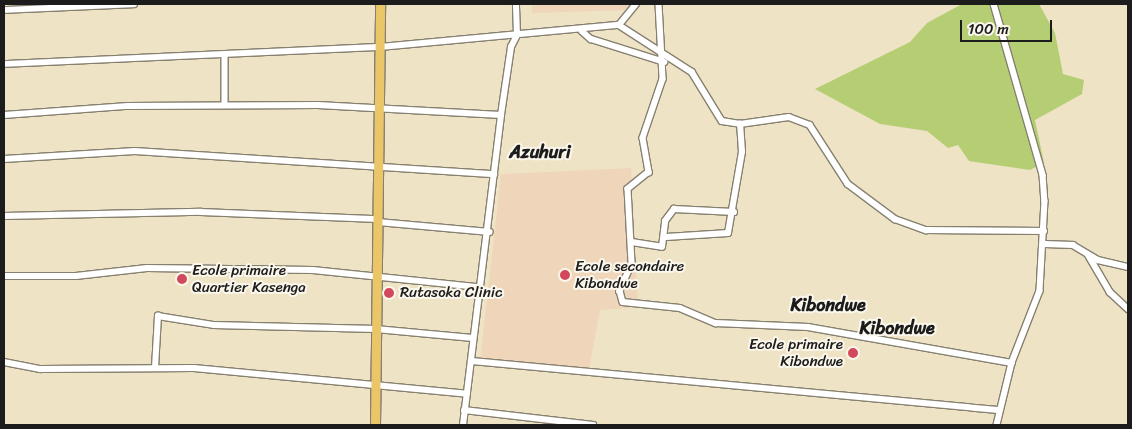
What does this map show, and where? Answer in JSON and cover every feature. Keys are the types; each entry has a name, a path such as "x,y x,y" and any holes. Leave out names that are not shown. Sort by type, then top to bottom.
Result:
{"highway":[{"path":"375,425 380,4"}],"street":[{"path":"4,10 134,4"},
{"path":"463,425 472,361 478,287 490,232 501,115 510,52 517,35 516,4"},
{"path":"619,25 636,4"},
{"path":"659,4 666,54 660,92 643,138 649,172 628,189 632,264 620,291 623,302 680,308 716,323 808,327 1012,363"},
{"path":"994,4 1043,175 1045,244 1040,291 1012,363 998,410 997,425"},
{"path":"4,64 380,47 582,31 619,25 692,72 722,121 740,124 789,118 810,125 848,184 895,219 926,230 1044,231"},
{"path":"582,31 592,39 664,62"},
{"path":"225,54 225,105"},
{"path":"4,115 225,105 380,106 501,115"},
{"path":"666,237 725,235 734,212 743,141 740,124"},
{"path":"4,159 135,151 494,174"},
{"path":"632,242 658,249 666,237 664,221 674,209 734,212"},
{"path":"4,216 202,212 378,220 490,232"},
{"path":"1045,244 1083,249 1098,260 1128,267"},
{"path":"1083,249 1110,292 1128,309"},
{"path":"4,276 164,267 377,274 478,287"},
{"path":"155,368 158,316 214,324 376,329 474,338"},
{"path":"472,361 998,410"},
{"path":"4,362 40,369 155,368 375,383 467,394"},
{"path":"464,410 594,425"}],"shaded area":[{"path":"532,4 635,4 631,10 532,13"},
{"name":"Ecole secondaire Kibondwe","path":"631,168 638,307 600,310 589,370 480,361 501,174"}],"green space":[{"path":"962,4 1039,4 1055,33 1063,74 1084,80 1082,94 1035,120 1044,163 1030,170 969,161 958,145 948,148 927,131 880,124 815,89 910,42 927,23"}],"place":[{"name":"Ecole secondaire Kibondwe","path":"565,275"},
{"name":"Ecole primaire Quartier Kasenga","path":"182,279"},
{"name":"Rutasoka Clinic","path":"389,293"},
{"name":"Ecole primaire Kibondwe","path":"853,353"}],"district":[{"name":"Azuhuri","path":"540,152"},
{"name":"Kibondwe","path":"828,305"},
{"name":"Kibondwe","path":"897,328"}]}
